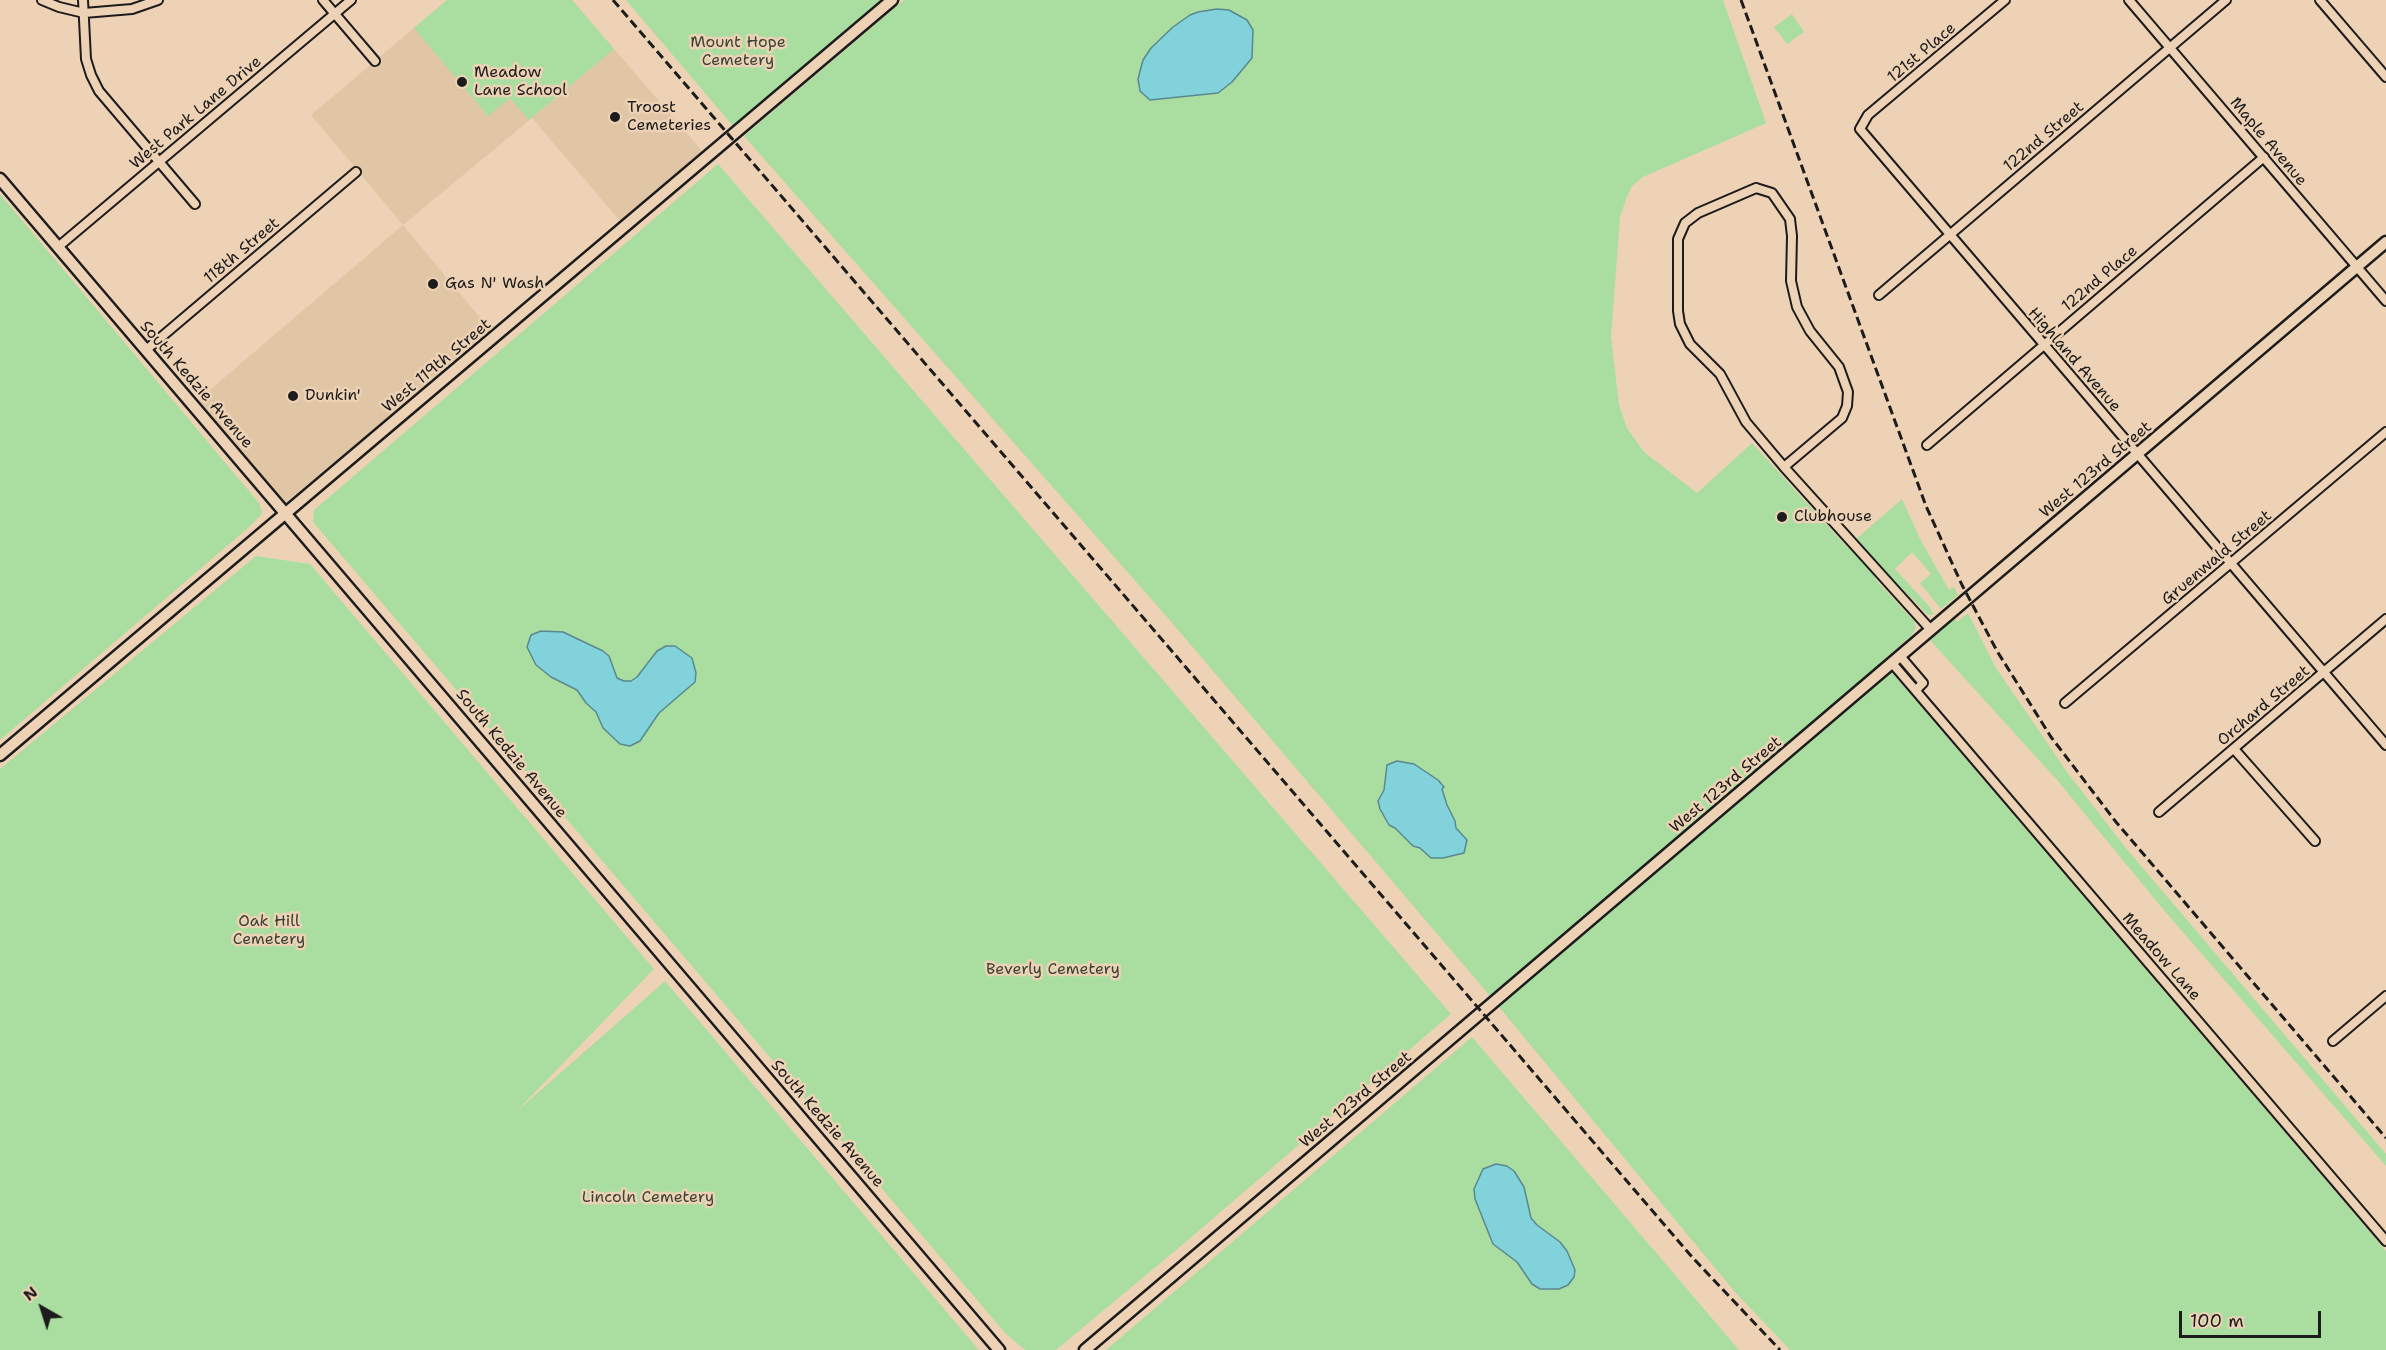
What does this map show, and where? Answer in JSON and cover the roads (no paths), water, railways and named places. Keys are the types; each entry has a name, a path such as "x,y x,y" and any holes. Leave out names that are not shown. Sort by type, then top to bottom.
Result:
{"street":[{"path":"42,0 84,13 132,9 158,0"},
{"path":"83,0 86,58 99,91 195,204"},
{"path":"323,0 375,61"},
{"name":"West Park Lane Drive","path":"58,247 351,0"},
{"name":"West 119th Street","path":"0,755 892,0"},
{"name":"121st Place","path":"1860,129 1868,115 2005,0"},
{"name":"Maple Avenue","path":"2129,0 2386,301"},
{"name":"122nd Street","path":"1879,295 2226,0"},
{"path":"2320,0 2386,77"},
{"name":"Highland Avenue","path":"1860,129 2386,745"},
{"name":"122nd Place","path":"1927,444 2264,158"},
{"name":"118th Street","path":"146,350 356,172"},
{"name":"South Kedzie Avenue","path":"0,179 999,1350"},
{"path":"1784,467 1842,418 1847,406 1848,392 1839,367 1810,331 1797,307 1791,281 1790,219 1772,194 1756,188 1698,213 1684,223 1678,239 1680,324 1690,344 1720,374 1746,422 1784,467 1931,630"},
{"name":"West 123rd Street","path":"1085,1350 2386,242"},
{"name":"Gruenwald Street","path":"2065,703 2386,432"},
{"name":"Orchard Street","path":"2159,812 2386,620"},
{"path":"1896,659 1923,683 1916,690"},
{"name":"Meadow Lane","path":"1896,659 1916,690 2386,1241"},
{"path":"2234,749 2315,842"},
{"path":"2333,1041 2386,996"}],"water":[{"path":"1217,9 1229,10 1247,20 1253,30 1252,58 1232,82 1218,93 1150,100 1140,91 1138,79 1143,60 1151,48 1173,27 1190,15"},
{"path":"541,631 563,632 603,651 609,656 617,678 624,681 631,681 637,677 657,651 666,646 675,646 692,658 696,673 695,682 659,713 640,741 630,746 620,744 603,728 596,712 577,690 551,677 536,665 527,647 531,635"},
{"path":"1397,761 1414,764 1438,780 1444,787 1442,789 1456,828 1467,840 1464,853 1431,858 1389,825 1378,801 1384,790 1387,765"},
{"path":"1496,1164 1507,1166 1514,1171 1524,1187 1531,1218 1560,1242 1567,1251 1575,1270 1574,1277 1568,1285 1559,1289 1540,1289 1532,1284 1517,1262 1493,1244 1475,1199 1474,1189 1483,1169"}],"railway":[{"path":"613,0 1692,1257 1780,1350"},
{"path":"1741,0 1926,506 1962,585 1997,651 2051,737 2116,822 2386,1138"}],"place":[{"name":"Meadow Lane School","path":"462,82"},
{"name":"Troost Cemeteries","path":"615,117"},
{"name":"Gas N' Wash","path":"433,284"},
{"name":"Dunkin'","path":"293,396"},
{"name":"Clubhouse","path":"1782,517"}],"park label":[{"name":"Mount Hope Cemetery","path":"738,52"},
{"name":"Oak Hill Cemetery","path":"269,931"},
{"name":"Beverly Cemetery","path":"1053,970"},
{"name":"Lincoln Cemetery","path":"648,1198"}]}
